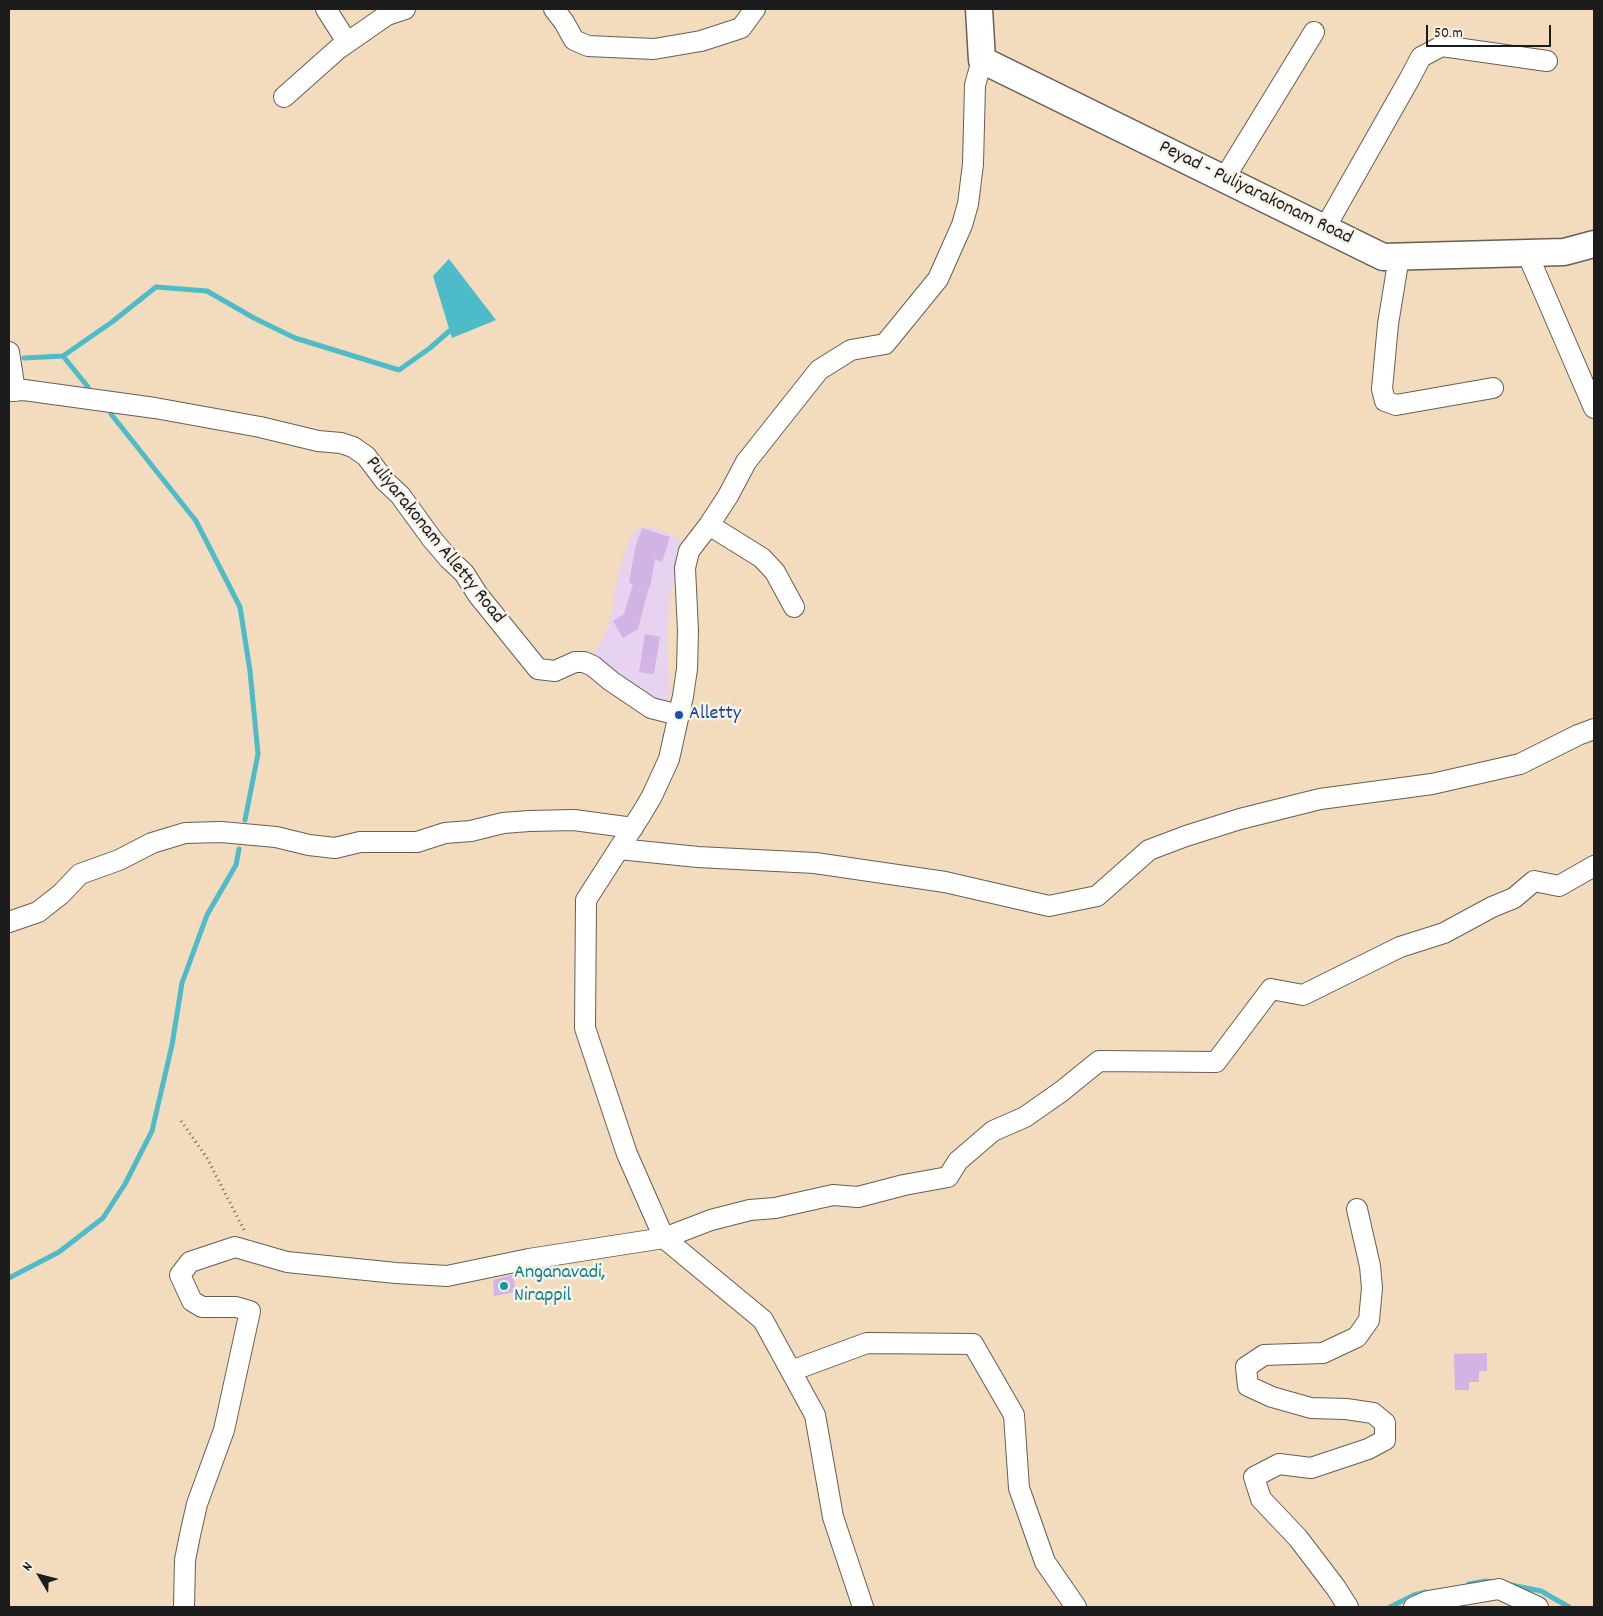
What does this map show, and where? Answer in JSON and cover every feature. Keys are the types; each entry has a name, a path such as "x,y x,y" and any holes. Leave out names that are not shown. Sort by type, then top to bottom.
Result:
{"main road":[{"path":"979,9 982,60"},
{"name":"Peyad - Puliyarakonam Road","path":"982,60 1383,257 1564,252 1594,244"}],"street":[{"path":"326,9 347,42"},
{"path":"284,97 347,42 387,15 405,9"},
{"path":"554,9 574,40 588,46 654,49 701,41 741,28 755,9"},
{"path":"1224,179 1314,32"},
{"path":"1325,228 1421,56 1442,46 1547,61"},
{"path":"863,1607 833,1517 815,1415 763,1320 664,1238 628,1154 585,1028 586,900 652,796 669,759 679,715 686,669 688,631 685,568 688,551 728,496 746,462 819,370 851,350 885,344 938,279 962,225 968,204 973,164 975,85 982,60"},
{"path":"1527,253 1594,408"},
{"path":"1399,256 1388,324 1382,389 1385,401 1396,405 1493,388"},
{"path":"9,352 12,391"},
{"name":"Puliyarakonam Alletty Road","path":"12,391 24,390 169,410 260,426 353,447 366,456 385,481 400,495 432,538 464,574 490,610 538,669 554,671 575,662 584,662 593,666 611,681 651,708 679,715"},
{"path":"709,524 762,558 775,572 794,607"},
{"path":"619,849 698,857 814,863 945,882 1049,906 1097,896 1149,850 1186,836 1240,819 1320,799 1432,784 1520,764 1594,729"},
{"path":"9,922 38,912 61,894 80,874 119,860 152,844 185,833 221,832 276,837 309,845 336,848 360,842 417,842 445,833 470,831 503,823 529,821 574,820 633,828"},
{"path":"184,1607 185,1560 190,1534 197,1504 224,1430 250,1311 236,1307 202,1307 192,1301 180,1275 190,1262 235,1247 287,1262 447,1276 529,1259 664,1238 711,1220 750,1210 776,1208 833,1195 858,1197 904,1185 948,1178 958,1161 993,1131 1025,1117 1099,1060 1216,1062 1271,989 1303,995 1400,948 1444,933 1514,898 1534,881 1559,886 1594,866"},
{"path":"1348,1607 1298,1538 1261,1499 1254,1477 1279,1464 1310,1468 1368,1449 1385,1440 1384,1423 1373,1413 1346,1409 1311,1408 1272,1397 1248,1386 1246,1367 1264,1355 1323,1353 1357,1337 1369,1320 1372,1288 1370,1266 1357,1209"},
{"path":"791,1371 867,1343 973,1344 1014,1415 1019,1488 1045,1562 1076,1607"},
{"path":"1414,1607 1428,1601 1499,1589 1538,1607"}],"path":[{"path":"181,1120 207,1158 238,1217 254,1253"}],"shaded area":[{"path":"643,526 663,531 684,543 680,566 674,577 670,598 667,646 670,690 668,698 662,707 593,656 607,628 612,611 618,574 626,549 633,533"}],"water":[{"path":"449,259 496,320 452,338 433,276"}],"building":[{"path":"642,528 670,537 662,562 655,559 650,587 638,629 623,638 613,621 624,614 633,584 629,583 635,548"},
{"path":"645,634 660,637 654,674 639,672"},
{"name":"Anganavadi, Nirappil","path":"512,1275 517,1292 494,1296 493,1280"},
{"path":"1487,1353 1487,1371 1479,1371 1479,1382 1469,1382 1469,1390 1455,1390 1454,1354"}],"waterway":[{"path":"24,358 63,356 112,322 156,287 207,291 254,318 295,338 399,370 430,348 454,327"},
{"path":"63,356 88,387"},
{"path":"111,414 196,521 240,607 250,671 258,754 245,820"},
{"path":"9,1278 59,1252 103,1218 125,1184 152,1131 172,1045 182,983 207,915 236,865 239,849"},
{"path":"1469,1584 1486,1581 1493,1582"},
{"path":"1511,1585 1541,1591 1569,1607"},
{"path":"1390,1607 1414,1595 1426,1592"}],"place":[{"name":"Alletty","path":"679,715"},
{"name":"Anganavadi, Nirappil","path":"504,1286"}]}
